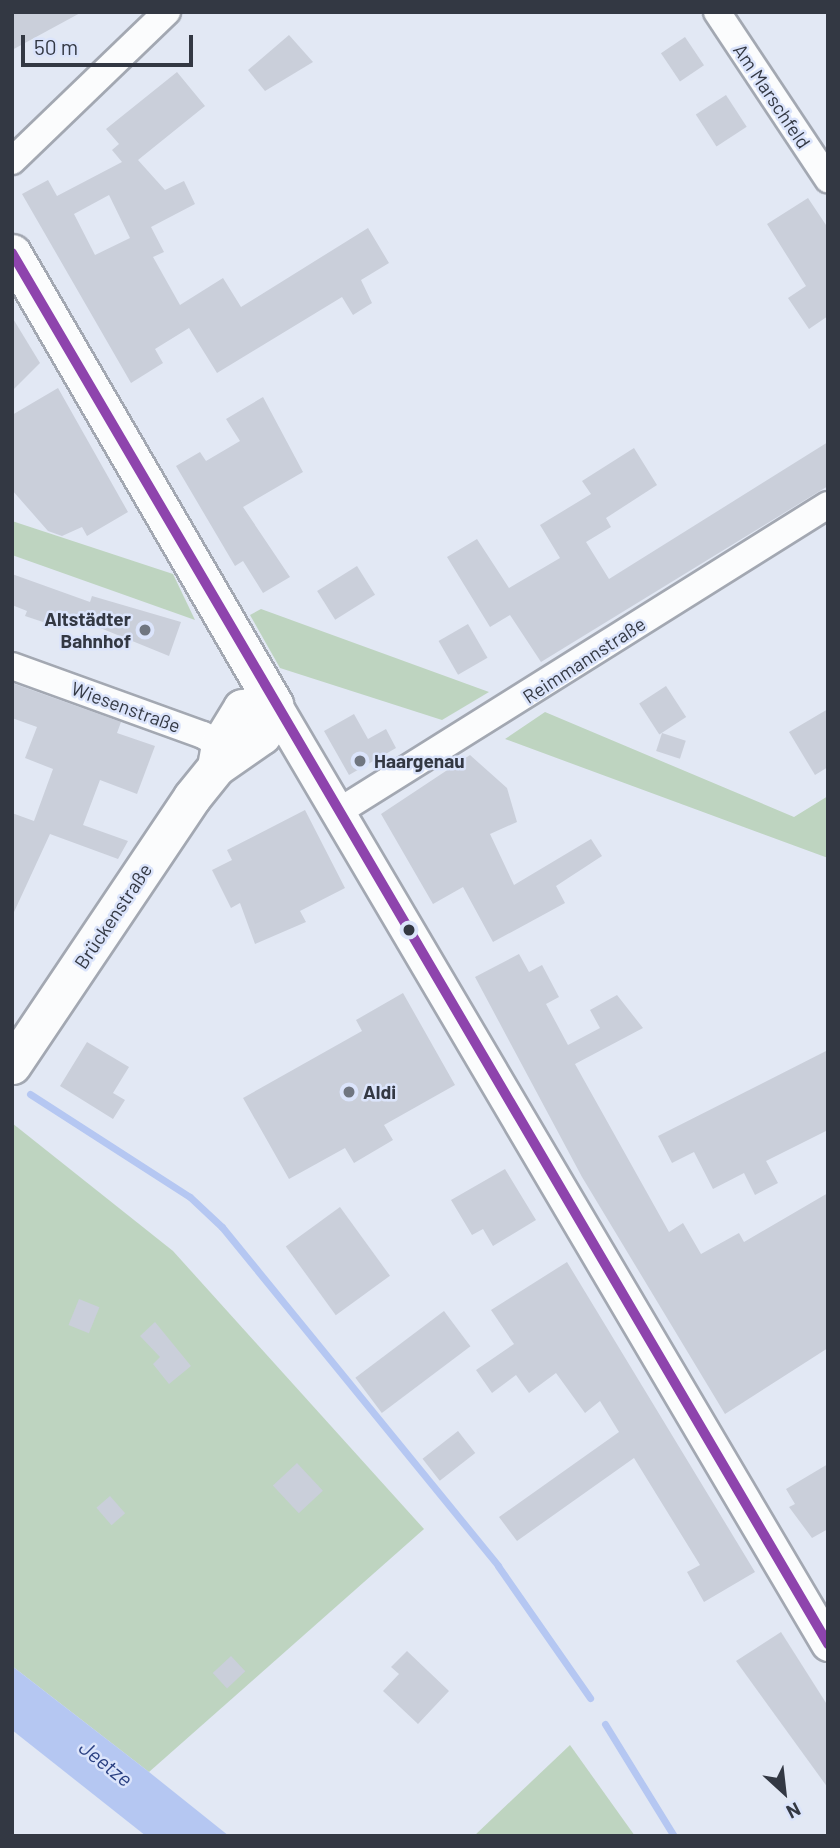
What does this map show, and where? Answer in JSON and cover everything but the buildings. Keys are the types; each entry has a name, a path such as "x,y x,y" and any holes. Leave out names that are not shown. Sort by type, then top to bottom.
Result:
{"main road":[{"path":"12,253 274,704"},
{"name":"Brückenstraße","path":"12,1065 224,756 242,708 274,704"}],"street":[{"path":"12,161 167,12"},
{"name":"Am Marschfeld","path":"717,12 828,179"},
{"name":"Reimmannstraße","path":"338,812 828,505"},
{"name":"Wiesenstraße","path":"12,666 224,756"},
{"path":"274,704 828,1644"}],"green space":[{"path":"12,521 173,574 195,620 12,555"},
{"path":"261,609 489,692 442,720 280,668 250,615"},
{"path":"545,712 794,817 828,796 828,858 505,739"},
{"path":"12,1123 173,1251 424,1529 149,1772 12,1666"},
{"path":"570,1745 635,1836 474,1836"}],"water":[{"name":"Jeetze","path":"12,1666 229,1836 146,1836 12,1730"}],"waterway":[{"path":"30,1094 190,1197 222,1227 498,1566 590,1698"},
{"path":"605,1724 674,1836"}],"transit line":[{"path":"12,253 828,1644"}],"place":[{"name":"Altstädter Bahnhof","path":"145,630"},
{"name":"Haargenau","path":"360,761"},
{"name":"Aldi","path":"349,1092"}]}
